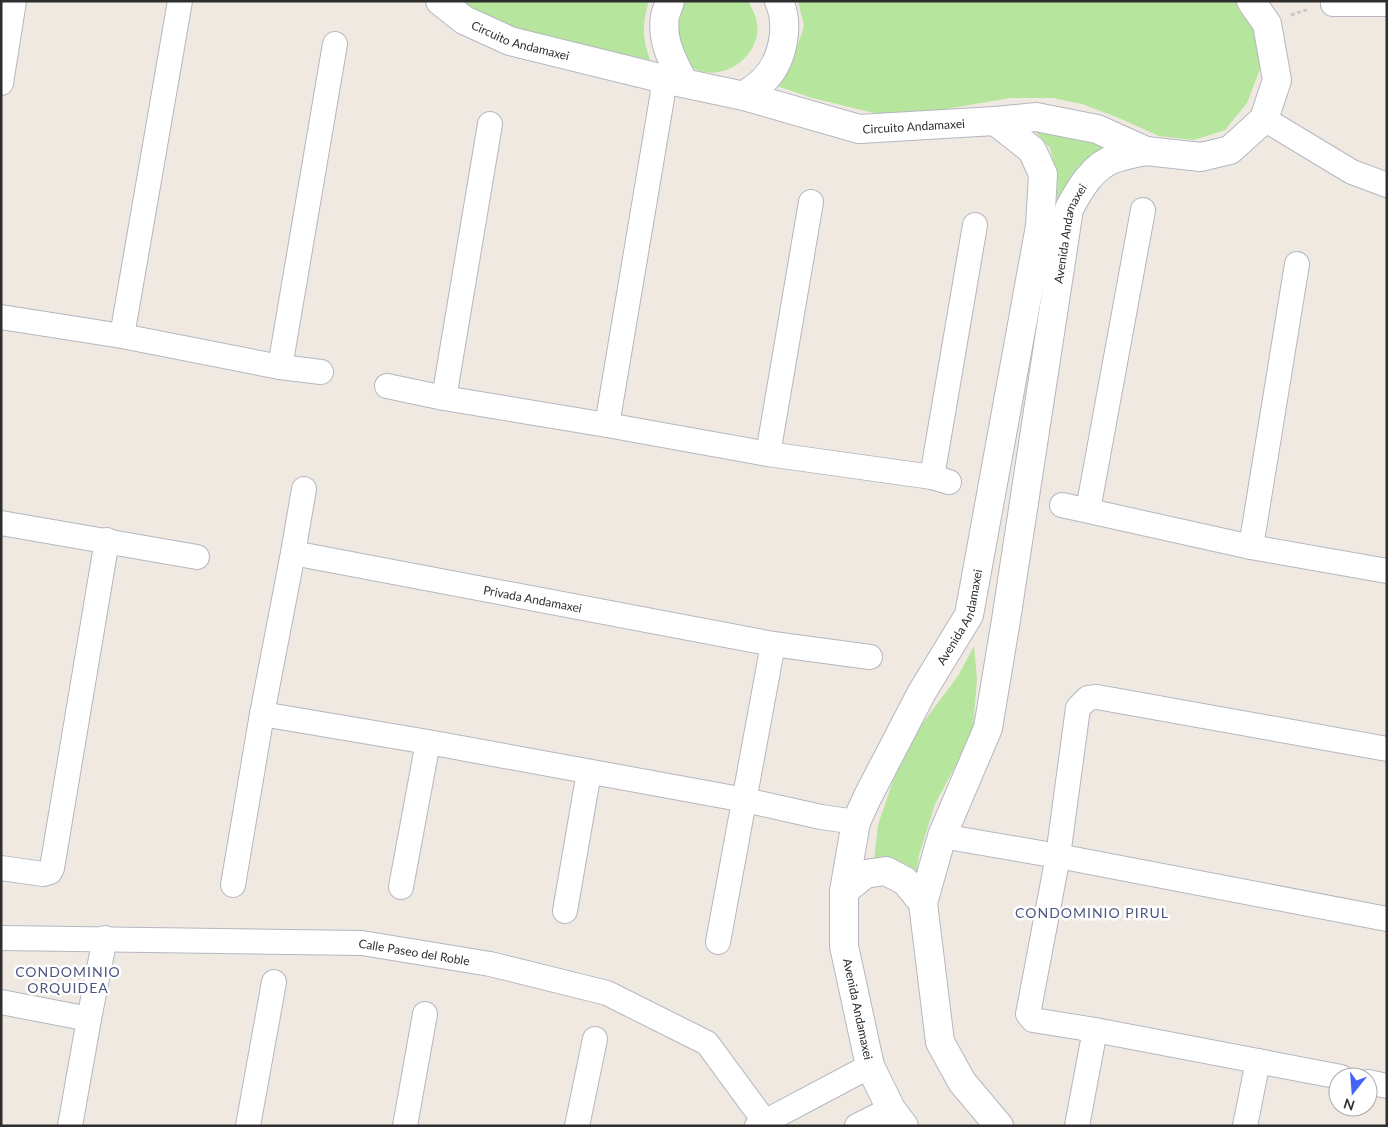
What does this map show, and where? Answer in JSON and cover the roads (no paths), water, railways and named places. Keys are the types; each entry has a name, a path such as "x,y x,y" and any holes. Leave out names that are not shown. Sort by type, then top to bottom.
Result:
{"street":[{"path":"1,83 14,1"},
{"path":"122,336 180,1"},
{"name":"Circuito Andamaxei","path":"440,1 464,20 510,41 670,87 744,96 860,129 1036,117 1098,129 1146,151 1201,157 1230,150 1264,120"},
{"path":"607,425 670,87 672,60 665,38 665,16 670,1"},
{"path":"744,96 764,80 778,59 784,34 782,9 779,1"},
{"path":"1251,1 1267,24 1277,80 1264,120 1352,172 1387,185"},
{"path":"1333,4 1387,4"},
{"path":"280,367 335,44"},
{"name":"Avenida Andamaxei","path":"898,1118 870,1066 844,946 844,892 856,822 922,692 969,614 1040,226 1043,174 1032,150 995,121"},
{"path":"444,398 490,124"},
{"name":"Avenida Andamaxei","path":"999,1126 962,1082 940,1042 923,903 942,836 988,728 1069,209 1081,188 1095,171 1113,159 1146,151"},
{"path":"768,454 811,202"},
{"path":"1088,510 1143,210"},
{"path":"387,386 444,398 768,454 940,479 975,225"},
{"path":"1251,547 1297,264"},
{"path":"1,317 122,336 280,367 321,372"},
{"path":"233,885 262,714 304,489"},
{"path":"1062,505 1251,547 1387,572"},
{"path":"1,523 197,557"},
{"path":"1,868 43,874 50,872 52,868 106,540"},
{"name":"Privada Andamaxei","path":"293,553 773,644 870,656"},
{"path":"969,614 1006,620"},
{"path":"718,942 773,644"},
{"path":"1328,1074 1033,1020 1028,1014 1058,856 1078,708 1088,698 1097,697 1387,749"},
{"path":"262,714 428,742 745,800 821,817 856,822"},
{"path":"401,887 428,742"},
{"path":"565,911 589,772"},
{"path":"942,836 1058,856 1387,919"},
{"path":"844,892 865,874 886,872 905,881 923,903"},
{"name":"Calle Paseo del Roble","path":"1,938 362,943 490,964 607,994 707,1043 763,1124"},
{"path":"70,1126 105,938"},
{"path":"248,1126 274,982"},
{"path":"1,1002 89,1018"},
{"path":"405,1126 425,1014"},
{"path":"1077,1126 1095,1030"},
{"path":"576,1126 595,1039"},
{"path":"1245,1126 1258,1061"},
{"path":"763,1124 870,1066"},
{"path":"857,1126 898,1118"}],"district":[{"name":"CONDOMINIO PIRUL","path":"1092,912"},
{"name":"CONDOMINIO ORQUIDEA","path":"68,980"}]}
